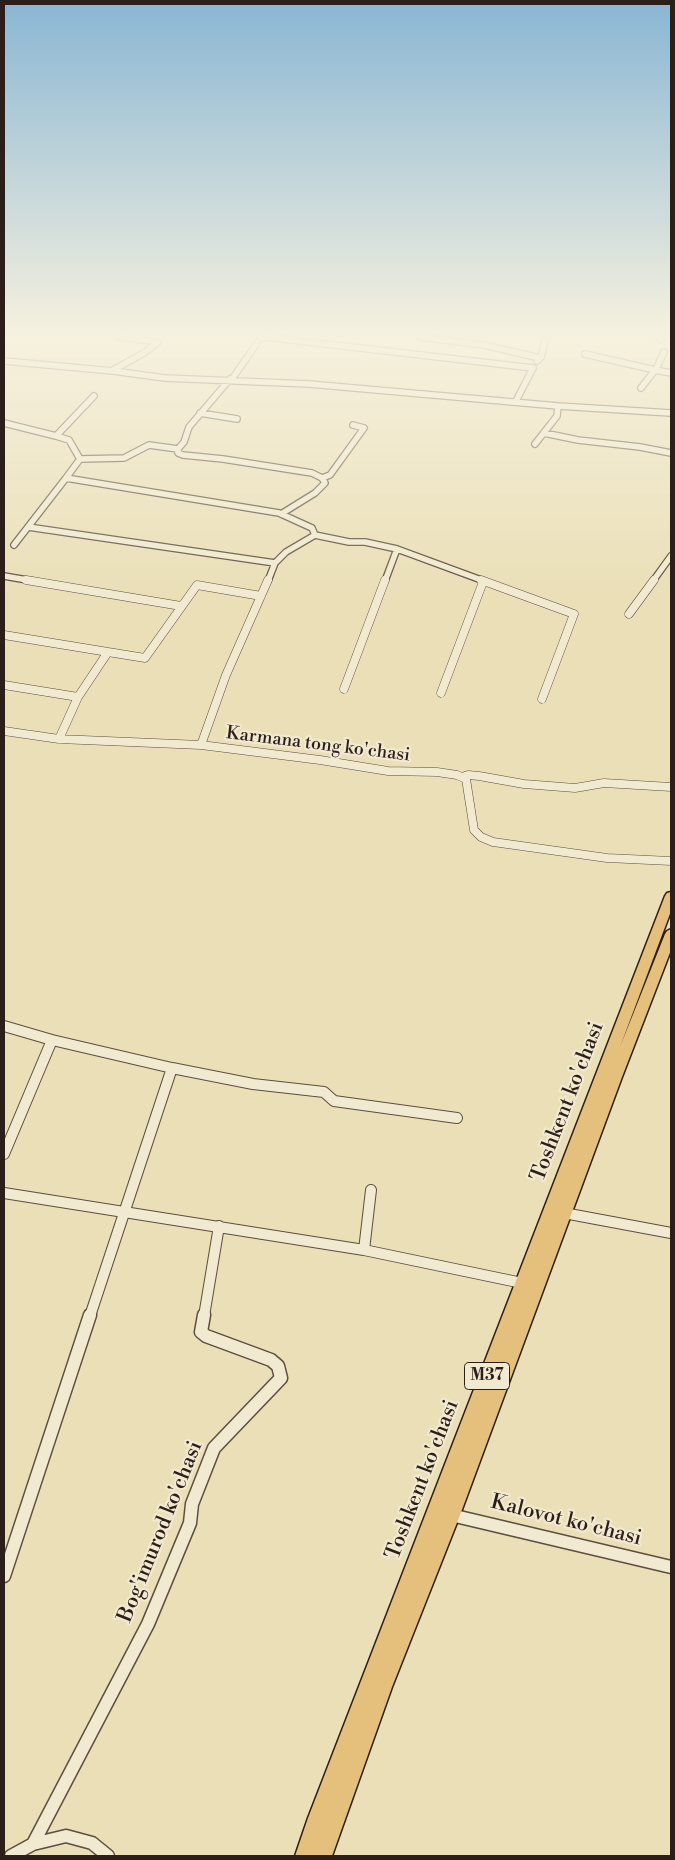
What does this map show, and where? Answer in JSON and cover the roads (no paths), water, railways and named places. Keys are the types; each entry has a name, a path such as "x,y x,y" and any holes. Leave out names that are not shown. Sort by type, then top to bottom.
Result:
{"highway":[{"name":"Toshkent ko'chasi","path":"305,1856 321,1809 671,896"},
{"name":"Toshkent ko'chasi","path":"322,1856 382,1687 451,1515 564,1213 670,943"}],"street":[{"path":"7,424 68,440 80,459"},
{"path":"56,436 68,424"},
{"path":"178,449 184,442 192,424"},
{"path":"535,444 551,424"},
{"path":"322,478 330,475 364,428 352,425"},
{"path":"544,432 578,440 640,447 671,453"},
{"path":"80,459 124,458 149,445 178,449"},
{"path":"178,449 178,453 183,455 223,459 312,473 322,478 325,483 315,493 281,514"},
{"path":"14,545 80,459"},
{"path":"66,478 281,514 312,528 315,535 349,542 365,542 397,549 574,614 542,699"},
{"path":"28,527 275,563"},
{"name":"Karmana tong ko'chasi","path":"201,745 226,674 252,622 275,563 286,552 315,535"},
{"path":"344,689 397,549"},
{"path":"629,614 671,556"},
{"path":"4,576 181,606"},
{"path":"441,693 483,582"},
{"path":"4,635 145,658 197,585 261,596"},
{"path":"59,739 78,698 108,652"},
{"path":"4,685 78,698"},
{"name":"Karmana tong ko'chasi","path":"4,731 59,739 201,745 320,760 388,772 437,772 462,777 468,775 479,776 524,784 567,788 604,783 671,786"},
{"path":"462,777 466,779 474,830 481,837 493,842 607,858 671,861"},
{"path":"4,1026 52,1040 172,1068 253,1084 324,1092 334,1101 457,1118"},
{"path":"4,1154 52,1040"},
{"path":"4,1576 172,1068"},
{"path":"364,1250 371,1190"},
{"path":"4,1194 364,1250 522,1283"},
{"path":"564,1213 671,1233"},
{"name":"Bog'imurod ko'chasi","path":"33,1844 148,1624 190,1524 192,1504 214,1448 281,1378 278,1366 270,1360 206,1336 201,1332 219,1226"},
{"name":"Kalovot ko'chasi","path":"451,1515 671,1567"},
{"path":"11,1856 33,1844 66,1836 92,1842 108,1856"}]}
